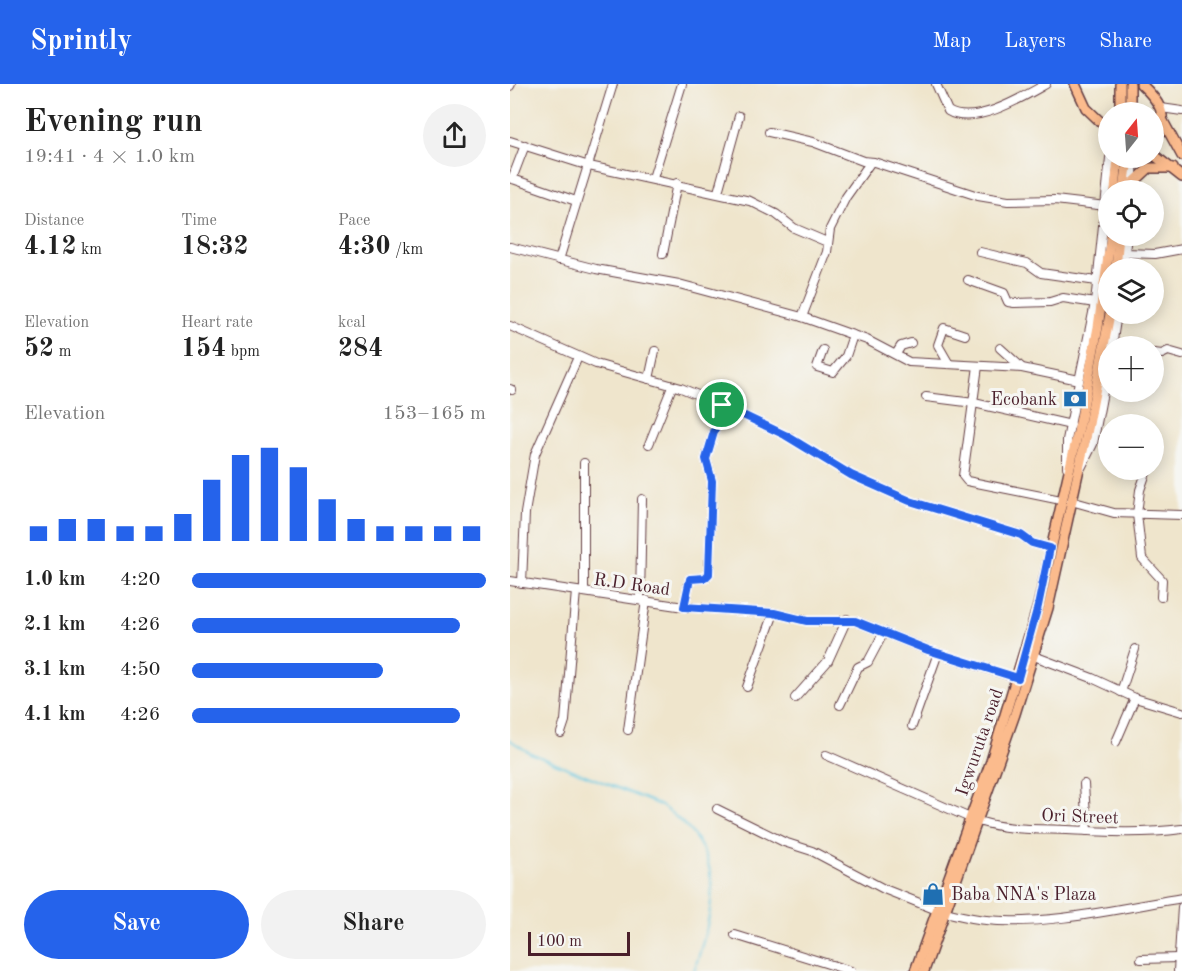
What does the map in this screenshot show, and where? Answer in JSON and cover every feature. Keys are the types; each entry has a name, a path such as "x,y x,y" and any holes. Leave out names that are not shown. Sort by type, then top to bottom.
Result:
{"main road":[{"path":"1120,84 1120,102"},
{"path":"1130,84 1130,102"},
{"path":"1141,84 1158,102"},
{"path":"1078,87 1086,108 1098,120"},
{"path":"1164,125 1182,156"},
{"path":"1164,162 1182,177"},
{"path":"1137,180 1149,168 1173,168"},
{"name":"Igwuruta road","path":"1072,477 1114,246"},
{"name":"Igwuruta road","path":"915,971 941,911 1022,680 1050,548 1072,477 1108,324"},
{"name":"Igwuruta road","path":"1022,680 1034,656 1048,608 1066,500"},
{"name":"Igwuruta road","path":"924,971 941,911"}],"street":[{"path":"559,260 613,84"},
{"path":"653,178 682,84"},
{"path":"936,84 948,111 958,115 972,115 1003,107 1046,84"},
{"path":"1164,108 1182,111"},
{"path":"718,192 739,116"},
{"path":"769,132 813,142 870,163 988,198 1008,201 1055,200 1098,205"},
{"path":"510,141 589,166 677,183 750,201 776,214 794,228 827,242"},
{"path":"525,145 511,178 576,201"},
{"path":"802,317 826,252 827,242 846,197 870,163"},
{"path":"663,254 677,183"},
{"path":"1072,477 1067,440 1095,303 1101,246"},
{"path":"1124,258 1126,246"},
{"path":"510,247 559,260 679,284 802,317 853,335 909,362 1022,368 1080,380"},
{"path":"1125,253 1155,254 1182,249"},
{"path":"980,252 1026,263 1041,273 1097,281"},
{"path":"968,280 1004,293 1008,302 1050,302 1063,298 1095,303"},
{"path":"510,326 578,357 722,405 785,435 851,475 902,497 1021,535 1032,543 1050,548"},
{"path":"949,364 938,345 944,328 965,335"},
{"path":"823,350 817,368 833,372 846,356 853,335"},
{"path":"896,354 901,345 911,343"},
{"path":"1000,348 1022,368"},
{"path":"649,379 655,351"},
{"path":"1164,353 1168,351 1182,355"},
{"path":"522,584 525,513 535,454 578,357"},
{"path":"978,366 963,476 967,481 1066,500 1114,513 1182,515"},
{"path":"649,444 672,387"},
{"path":"926,397 974,404 1071,425"},
{"path":"1072,477 1093,444 1101,402"},
{"path":"684,607 690,579 705,578 709,574 712,481 706,459 722,405"},
{"path":"561,733 565,721 580,592 584,463"},
{"path":"1144,480 1137,514 1142,558 1162,580 1161,597"},
{"path":"628,730 643,599 642,499"},
{"name":"R.D Road","path":"510,582 643,599 684,607 774,613 807,621 847,620 1022,680"},
{"path":"747,687 774,613"},
{"path":"795,698 828,661 847,620"},
{"path":"840,705 858,667 868,662 884,632"},
{"path":"1121,692 1135,649"},
{"path":"912,726 938,653"},
{"path":"1034,656 1136,699 1182,712"},
{"path":"1116,742 1136,699"},
{"name":"Ori Street","path":"826,755 974,820 1001,827 1152,833 1182,829"},
{"path":"1084,784 1087,831"},
{"path":"717,809 784,842 812,851 900,897 941,911 984,920 1014,921 1096,912 1182,898"},
{"path":"1178,971 1182,907"},
{"path":"735,935 851,971"},
{"path":"1142,959 1178,958"}],"waterway":[{"path":"510,740 530,753 660,805 682,823 698,841 707,860 711,880 711,901 708,923 694,971"}],"place":[{"name":"Ecobank","path":"1075,399"},
{"name":"Baba NNA's Plaza","path":"933,894"}],"route":[{"path":"722,405 785,435 851,475 910,501 1021,535 1029,542 1050,548 1038,606 1018,678 945,656 855,621 807,621 774,613 684,607 690,579 705,578 709,574 711,565 712,481 706,459 722,405"}]}
